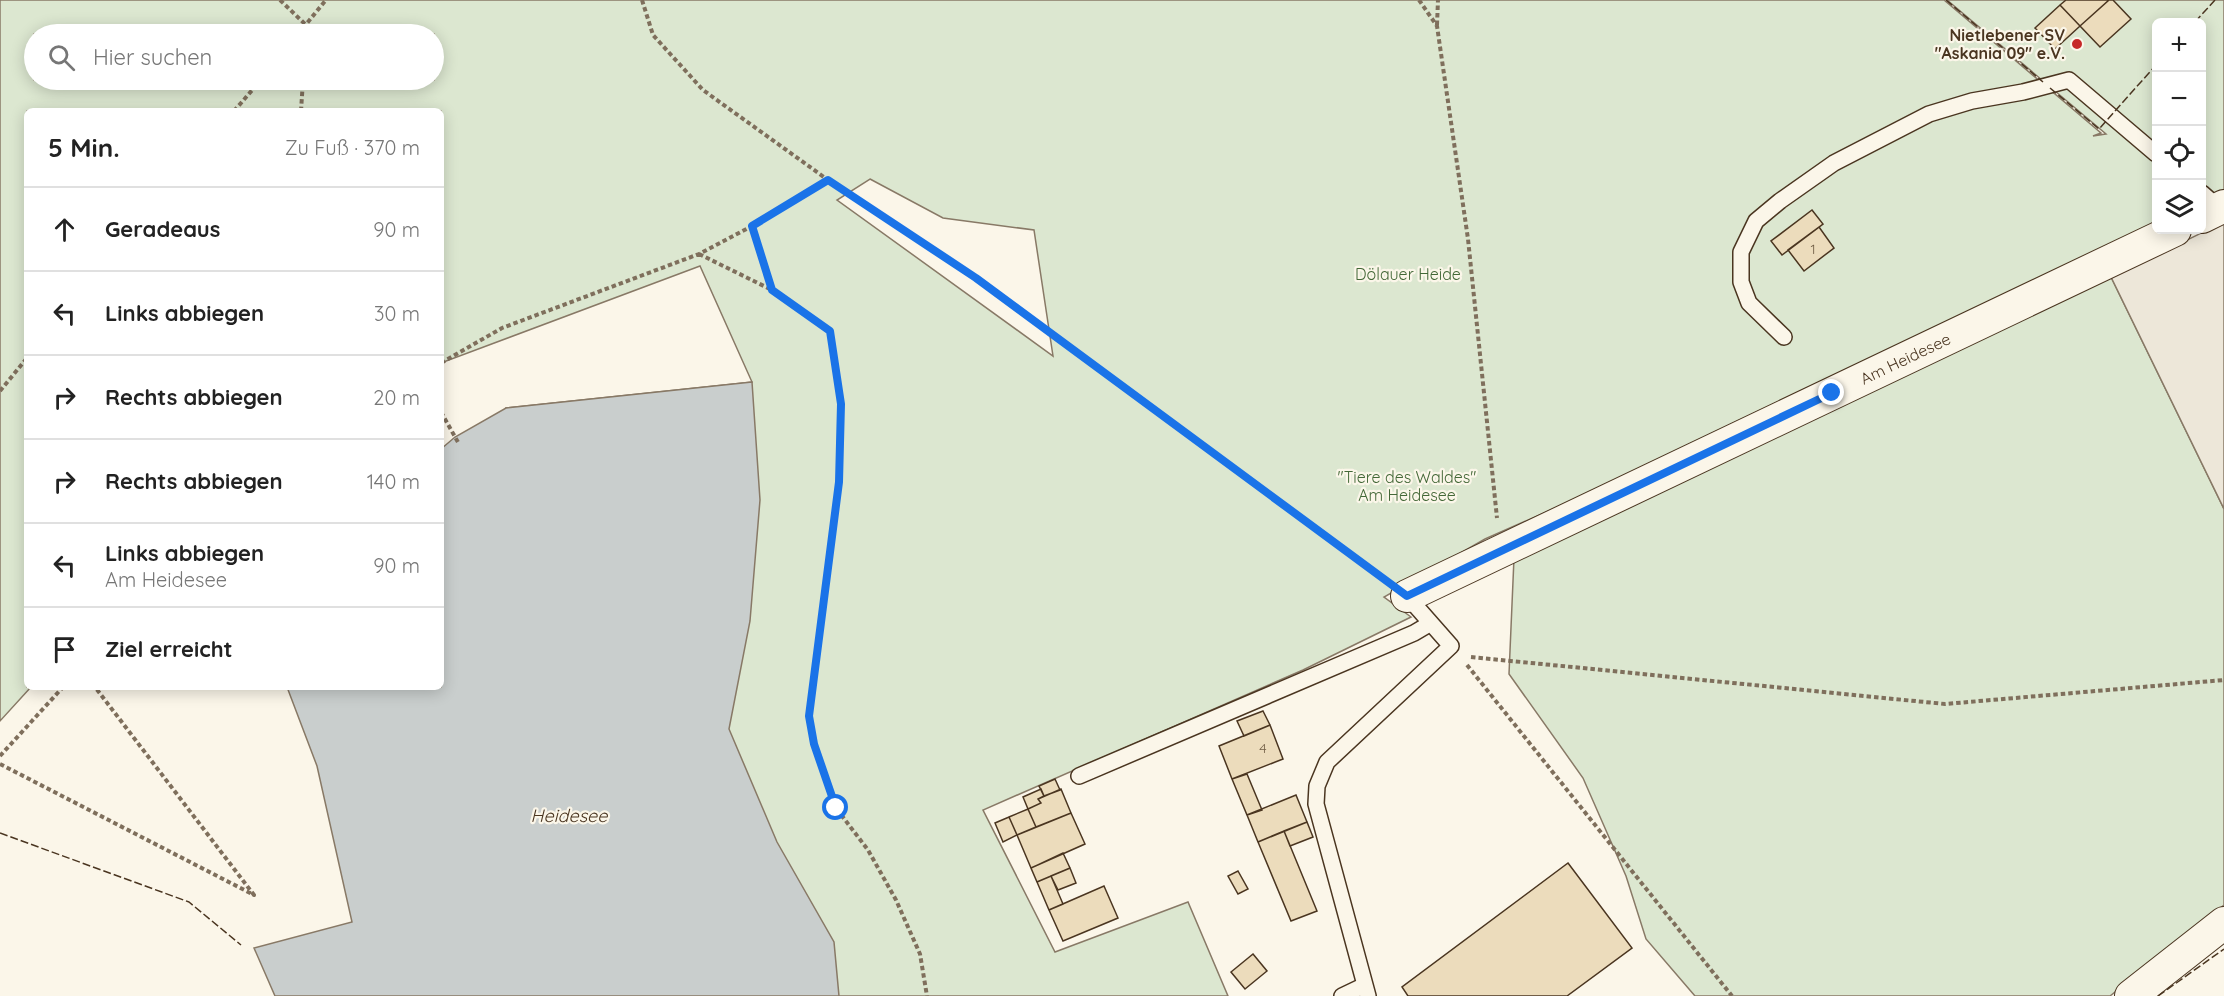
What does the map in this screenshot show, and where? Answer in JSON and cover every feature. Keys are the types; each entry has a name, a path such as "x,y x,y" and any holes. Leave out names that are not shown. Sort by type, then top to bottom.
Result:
{"street":[{"name":"Am Heidesee","path":"1407,596 2167,234"},
{"path":"2131,996 2224,923"}],"lane":[{"path":"1784,337 1749,303 1741,282 1741,252 1756,221 1834,163 1929,114 1972,101 2023,92 2069,80 2152,150"},
{"path":"1341,996 1366,991 1316,804 1317,786 1328,762 1455,651 1407,596"},
{"path":"1079,776 1414,633 1431,623"}],"path":[{"path":"280,0 305,24"},
{"path":"307,24 326,0"},
{"path":"642,0 653,35 703,90 828,180 976,278 1407,596"},
{"path":"1419,0 1437,26"},
{"path":"1438,0 1437,26 1468,239 1500,551"},
{"path":"237,108 252,90"},
{"path":"301,108 302,90"},
{"path":"444,361 502,328 699,254 752,226 828,180"},
{"path":"752,226 772,290"},
{"path":"699,254 772,290 830,331 841,404 839,482 809,716 814,744 836,808 868,850 896,900 920,954 927,996"},
{"path":"0,391 24,362"},
{"path":"444,417 459,444"},
{"path":"1455,651 1945,704 2224,680"},
{"path":"1455,651 1732,996"},
{"path":"0,756 60,690"},
{"path":"0,764 254,895 97,690"}],"green space":[{"path":"0,0 1944,0 2101,133 2093,136 2106,134 1947,0 2224,0 2224,192 2206,202 2206,18 2152,18 2152,227 1569,502 1485,539 1384,597 1411,617 1303,670 983,810 1055,952 1188,902 1228,996 761,996 522,521 506,408 752,382 700,266 444,362 444,108 24,108 24,690 28,690 0,721","holes":["870,179 943,218 1034,230 1053,356 837,200"]},
{"path":"2111,277 2224,509 2224,905 2110,996 1695,996 1646,939 1626,876 1583,778 1509,674 1514,558"}],"shaded area":[{"path":"2224,222 2224,509 2111,277 2199,234 2206,234 2206,231"}],"water":[{"name":"Heidesee","path":"752,382 760,500 750,621 729,729 777,842 834,942 839,996 275,996 254,948 352,922 317,766 288,690 444,690 444,446 455,437 506,408"}],"building":[{"path":"2066,0 2109,0 2080,26 2060,5"},
{"path":"2109,0 2113,0 2131,19 2100,47 2080,26"},
{"path":"2060,5 2080,26 2055,49 2035,28"},
{"path":"1812,210 1823,224 1782,255 1771,241"},
{"path":"1819,227 1834,248 1804,271 1788,250"},
{"path":"1263,711 1270,725 1244,736 1237,721"},
{"path":"1270,725 1283,759 1232,779 1219,746"},
{"path":"1247,774 1262,810 1247,815 1232,779"},
{"path":"1055,779 1060,790 1044,796 1039,786"},
{"path":"1041,789 1044,796 1038,799 1041,803 1028,809 1023,797"},
{"path":"1061,789 1071,813 1036,827 1028,809 1041,803 1038,799"},
{"path":"1296,795 1307,822 1258,842 1247,815"},
{"path":"1028,809 1036,827 1017,835 1009,817"},
{"path":"1071,813 1085,844 1031,868 1017,835"},
{"path":"1009,817 1017,835 1003,842 995,823"},
{"path":"1307,822 1313,837 1290,846 1284,831"},
{"path":"1284,831 1317,911 1291,921 1258,842"},
{"path":"1063,853 1070,868 1037,882 1031,868"},
{"path":"1568,863 1632,948 1567,996 1408,996 1402,987"},
{"path":"1070,868 1076,883 1058,890 1051,876"},
{"path":"1238,871 1248,889 1238,894 1228,876"},
{"path":"1051,876 1063,904 1049,910 1037,882"},
{"path":"1104,886 1118,918 1063,941 1049,910"},
{"path":"1253,954 1267,971 1245,989 1231,972"}],"fence":[{"path":"1946,0 2043,82"},
{"path":"2199,18 2215,0"},
{"path":"2050,88 2099,129 2152,69"},
{"path":"0,833 189,902 241,945"},
{"path":"2158,996 2224,949"}],"place":[{"name":"Nietlebener SV \"Askania 09\" e.V.","path":"2077,44"}],"route":[{"path":"836,808 814,744 809,716 839,482 841,404 830,331 772,290 752,226 828,180 976,278 1407,596 1832,393"}],"park label":[{"name":"Dölauer Heide","path":"1408,274"},
{"name":"\"Tiere des Waldes\" Am Heidesee","path":"1407,486"}]}
